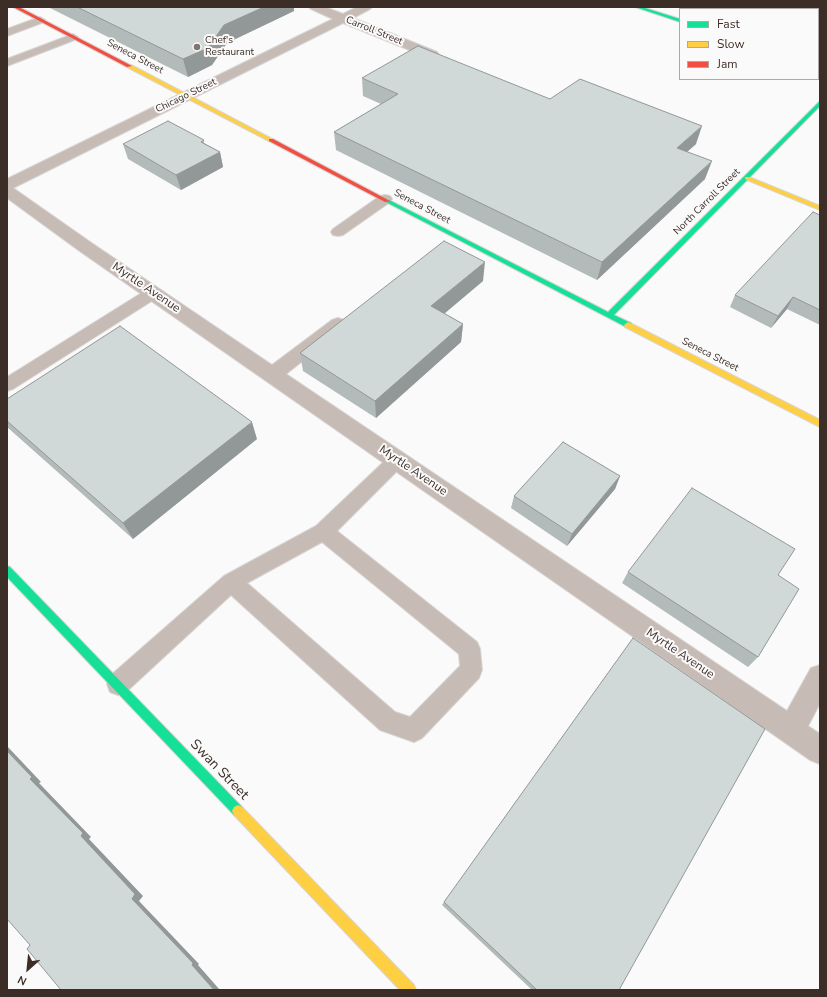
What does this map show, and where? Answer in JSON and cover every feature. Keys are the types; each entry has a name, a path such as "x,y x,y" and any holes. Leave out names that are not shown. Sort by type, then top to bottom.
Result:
{"main road":[{"name":"Seneca Street","path":"16,7 820,424"},
{"path":"637,7 679,21"},
{"name":"North Carroll Street","path":"609,315 820,103"},
{"path":"747,178 820,208"},
{"name":"Swan Street","path":"7,570 118,684 409,990"}],"street":[{"name":"Carroll Street","path":"315,7 433,55"},
{"name":"Chicago Street","path":"7,185 366,7"},
{"name":"Myrtle Avenue","path":"7,191 272,375 820,750"},
{"path":"438,247 453,235"},
{"path":"272,375 352,313"},
{"path":"791,730 820,677"}],"lane":[{"path":"7,33 40,20"},
{"path":"7,63 73,37"},
{"path":"338,232 385,199"},
{"path":"7,385 153,293"},
{"path":"118,684 231,582 322,532 398,460"},
{"path":"231,582 388,722 414,730 471,670 469,649 322,532"}],"building":[{"path":"77,7 264,7 224,25 208,48 183,59"},
{"path":"418,46 550,99 580,79 702,126 677,148 712,161 602,262 334,132 398,94 362,78"},
{"path":"168,121 204,140 201,142 220,152 176,175 123,144"},
{"path":"813,212 820,215 820,310 793,297 778,316 735,295"},
{"path":"444,241 485,262 431,306 463,324 375,401 300,353"},
{"path":"120,326 252,422 123,523 7,421 7,399"},
{"path":"563,442 620,476 572,534 514,496"},
{"path":"692,488 795,549 778,575 799,589 758,657 628,572"},
{"path":"633,638 765,729 619,990 537,990 444,902"},
{"path":"7,751 32,777 30,779 83,833 81,836 135,894 132,899 193,963 192,965 214,990 61,990 27,949 30,945 7,919"}],"traffic: fast":[{"path":"637,7 679,21"},
{"path":"609,315 820,103"},
{"path":"387,201 628,325"},
{"path":"7,570 238,811"}],"traffic: slow":[{"path":"129,66 271,140"},
{"path":"747,178 820,208"},
{"path":"628,325 820,424"},
{"path":"238,811 409,990"}],"traffic: jam":[{"path":"15,7 129,66"},
{"path":"271,140 387,201"}],"place":[{"name":"Chef's Restaurant","path":"197,47"}]}
